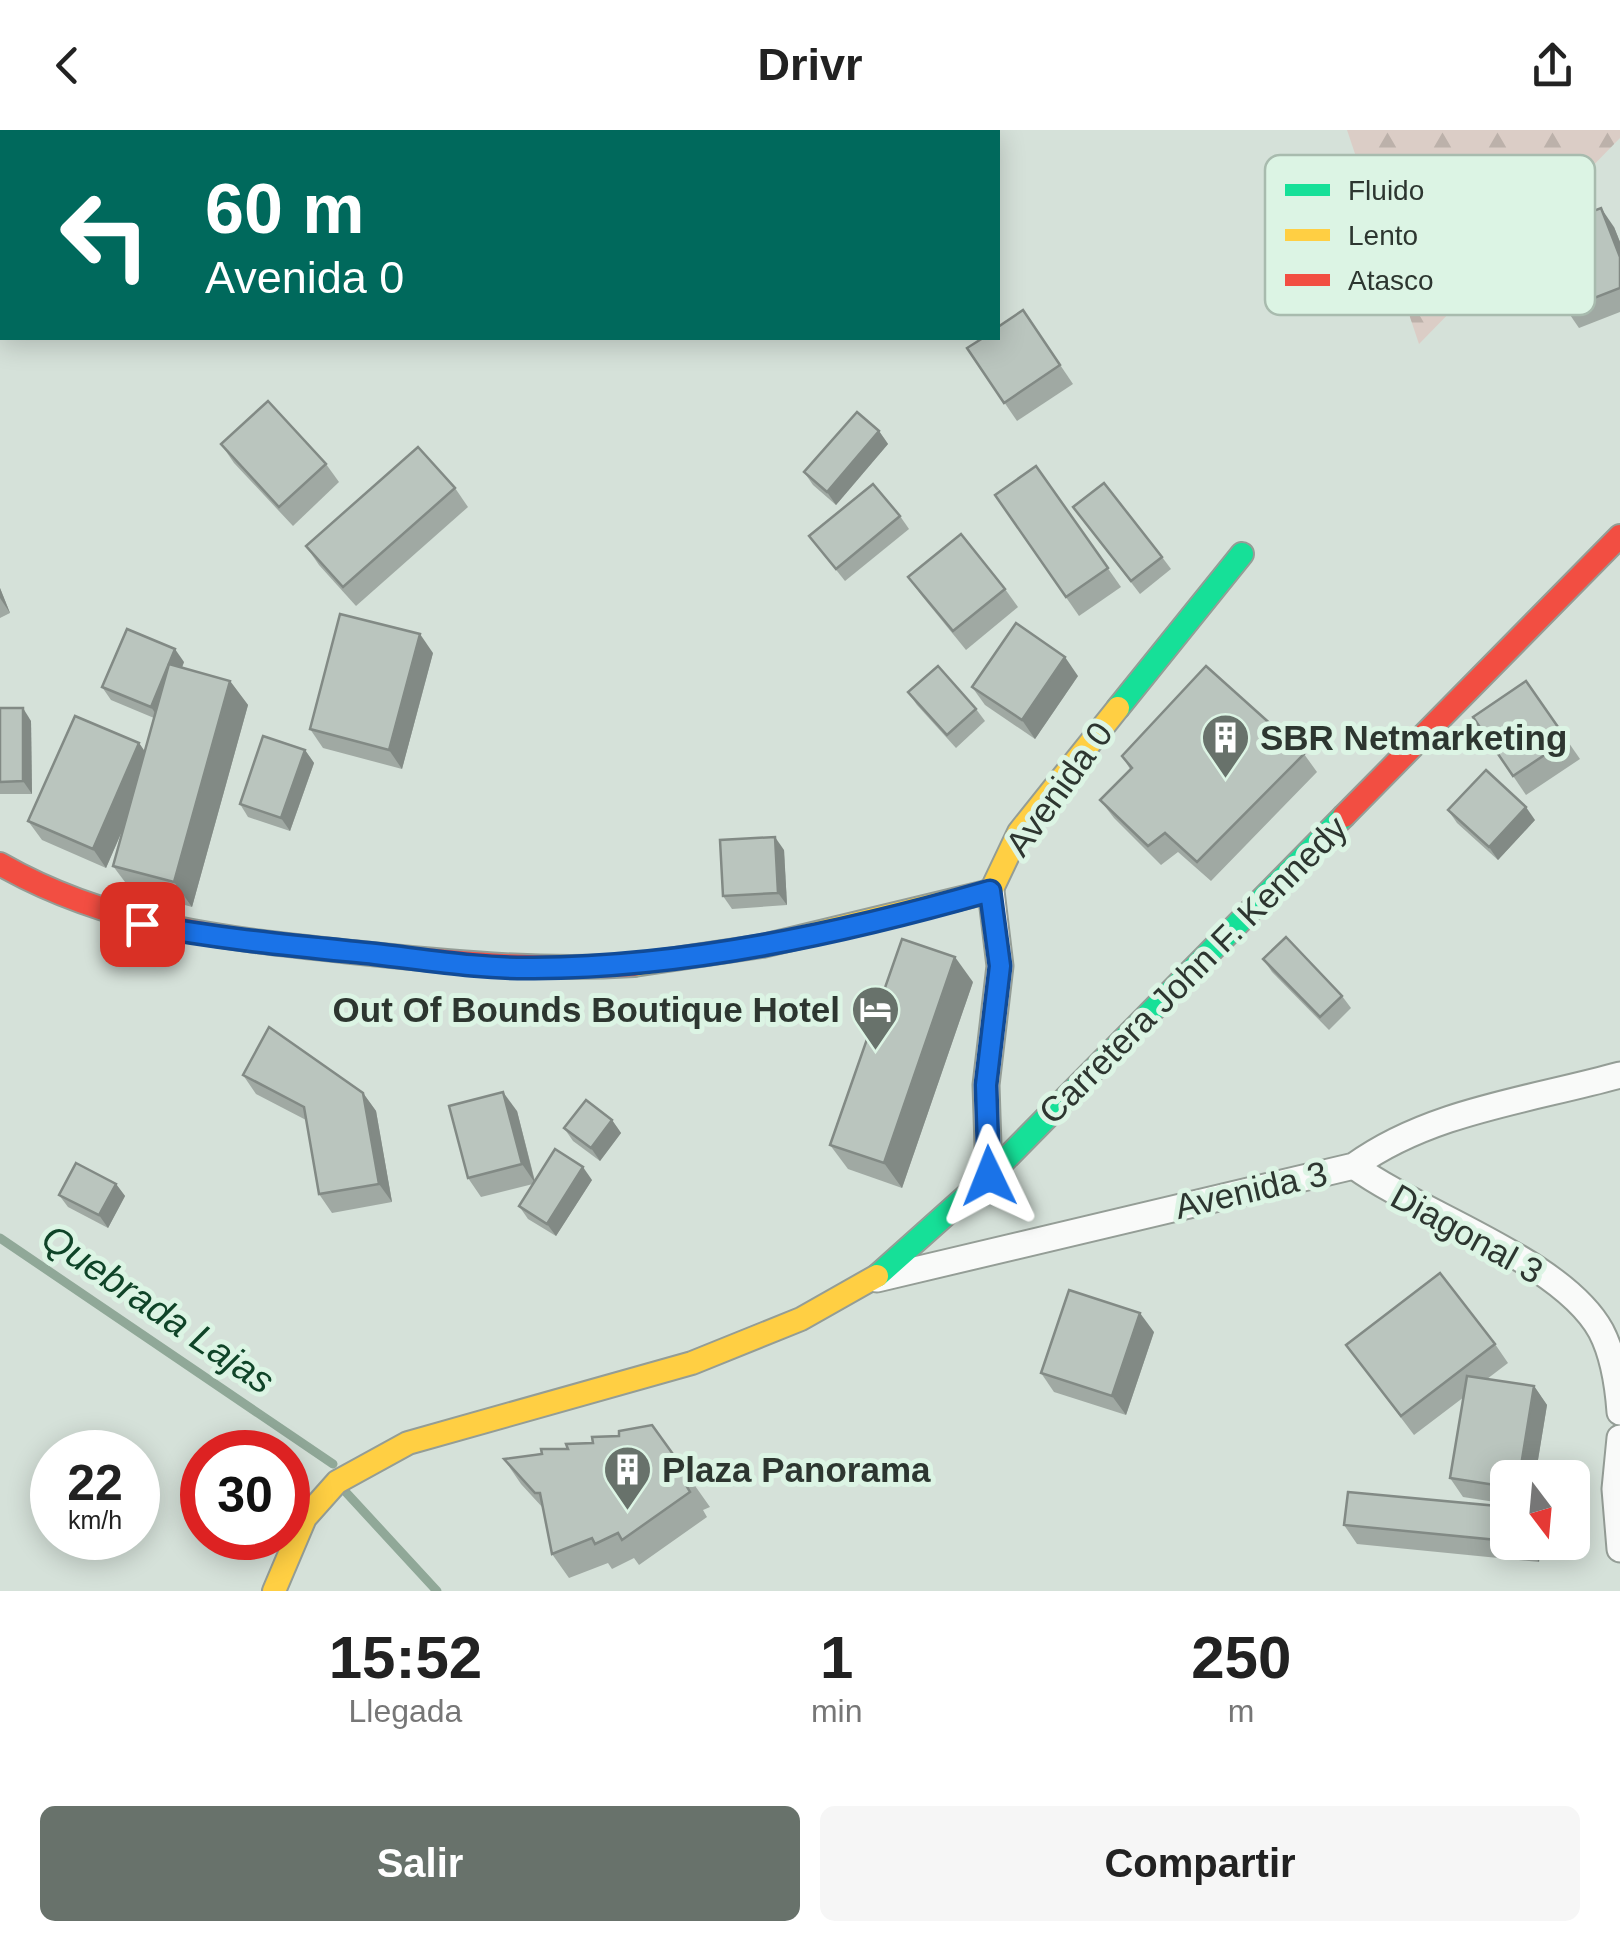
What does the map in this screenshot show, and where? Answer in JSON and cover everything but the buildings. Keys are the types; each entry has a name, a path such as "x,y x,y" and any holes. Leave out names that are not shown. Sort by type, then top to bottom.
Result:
{"main road":[{"name":"Carretera John F. Kennedy","path":"274,1591 305,1518 337,1482 408,1444 692,1363 801,1319 872,1280 989,1176 1620,536"},
{"name":"Avenida 0","path":"0,864 30,883 107,916 210,938 532,968 661,960 886,920 990,891 1018,832 1242,554"}],"street":[{"path":"989,1176 986,1085 1000,966 990,891"},
{"name":"Avenida 3","path":"872,1280 1354,1166 1387,1142 1428,1124 1620,1075"},
{"name":"Diagonal 3","path":"1354,1166 1385,1189 1504,1250 1568,1292 1600,1329 1617,1373 1620,1412"},
{"path":"1620,1438 1615,1489 1620,1549"}],"green space":[{"path":"1347,130 1620,130 1620,138 1595,164 1595,155 1355,155"},
{"path":"1409,315 1447,315 1419,344"}],"waterway":[{"name":"Quebrada Lajas","path":"0,1238 333,1464"},
{"name":"Quebrada Lajas","path":"342,1488 437,1591"}],"traffic: fast":[{"path":"1118,708 1242,554"},
{"path":"877,1276 989,1176 1344,816"}],"traffic: slow":[{"path":"634,965 762,946 991,891 1019,832 1118,708"},
{"path":"274,1591 305,1518 337,1482 408,1443 692,1363 801,1319 877,1276"}],"traffic: jam":[{"path":"1344,816 1620,536"},
{"path":"0,864 84,903 215,935 458,962 563,967 634,965"}],"place":[{"name":"SBR Netmarketing","path":"1225,780"},
{"name":"Out Of Bounds Boutique Hotel","path":"875,1052"},
{"name":"Plaza Panorama","path":"627,1512"}],"route":[{"path":"142,924 210,938 532,968 661,960 773,942 886,920 990,891 1000,966 986,1085 989,1176"}]}
